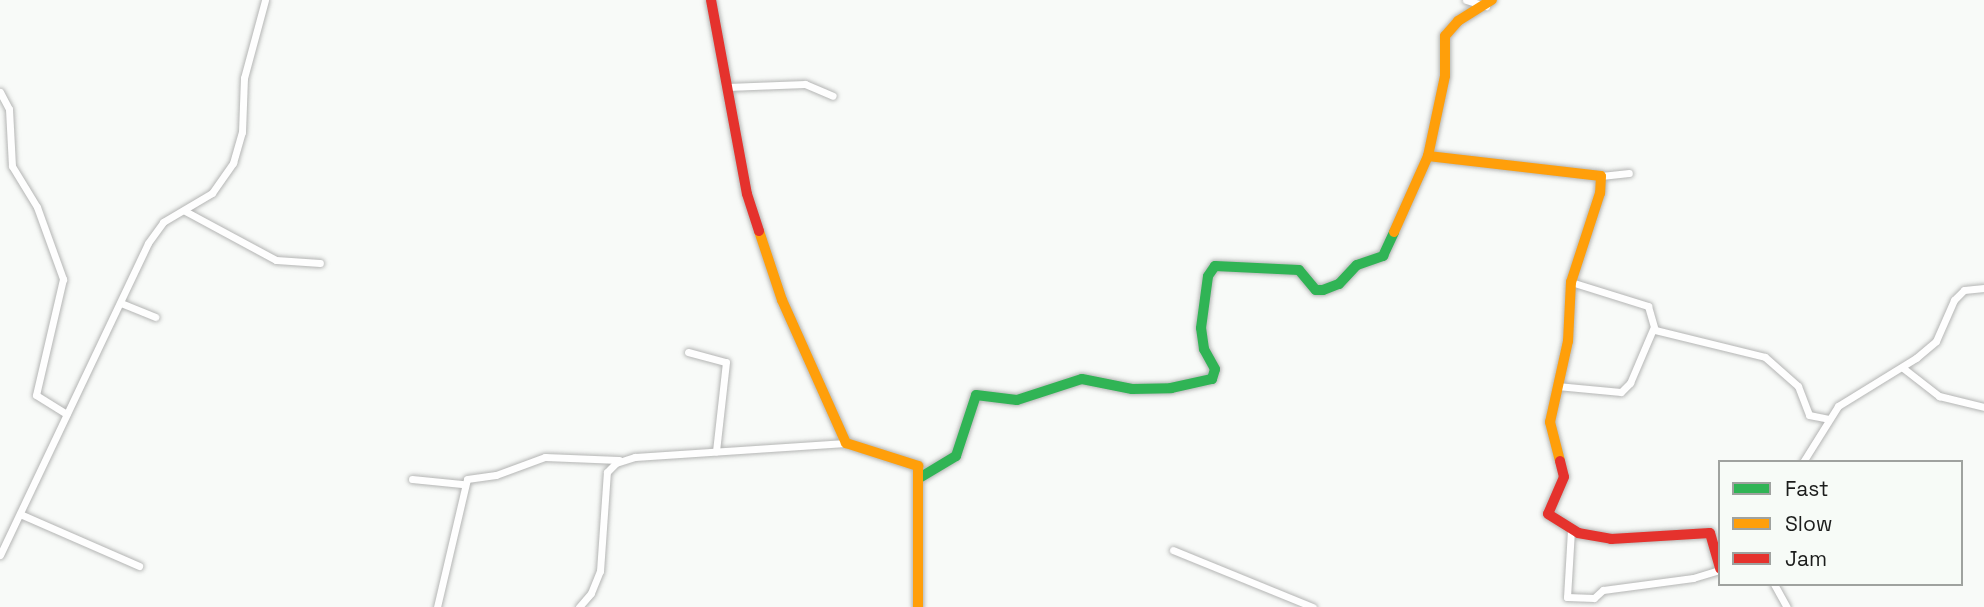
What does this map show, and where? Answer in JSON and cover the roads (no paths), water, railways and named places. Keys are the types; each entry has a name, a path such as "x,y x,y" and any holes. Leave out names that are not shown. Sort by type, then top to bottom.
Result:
{"street":[{"path":"0,555 66,414 159,227 212,193 233,163 242,132 244,78 265,0"},
{"path":"711,0 741,169 772,273 846,443"},
{"path":"1466,0 1490,3"},
{"path":"921,477 956,456 976,395 1017,401 1082,379 1132,389 1212,379 1214,369 1204,349 1201,328 1213,267 1300,270 1316,289 1333,289 1357,265 1387,252 1429,156 1445,76 1445,36 1458,21 1490,3"},
{"path":"727,87 805,84 833,96"},
{"path":"0,92 9,109 12,166 37,207 63,279 36,396 66,414"},
{"path":"1429,156 1601,176 1629,173"},
{"path":"1601,176 1600,192 1571,282 1568,341 1550,429 1564,477 1548,513 1571,530 1611,539 1710,533 1718,562"},
{"path":"185,211 276,260 320,263"},
{"path":"1557,386 1621,392 1630,383 1653,329 1650,307 1571,282"},
{"path":"1804,460 1829,419 1861,389 1903,368 1936,341 1944,314 1957,297 1971,288 1984,288"},
{"path":"121,303 155,317"},
{"path":"1653,329 1765,357 1798,386 1809,415 1829,419"},
{"path":"688,352 713,355 726,363 716,451"},
{"path":"1903,368 1939,396 1984,407"},
{"path":"437,607 450,565 462,484 470,477 496,475 537,458 621,460 846,443 915,463 921,477 918,607"},
{"path":"579,607 597,581 607,472 621,460"},
{"path":"412,479 462,484"},
{"path":"20,514 139,566"},
{"path":"1571,530 1567,597 1594,598 1603,590 1693,579 1718,570"},
{"path":"1173,550 1313,607"},
{"path":"1775,586 1787,607"}]}
